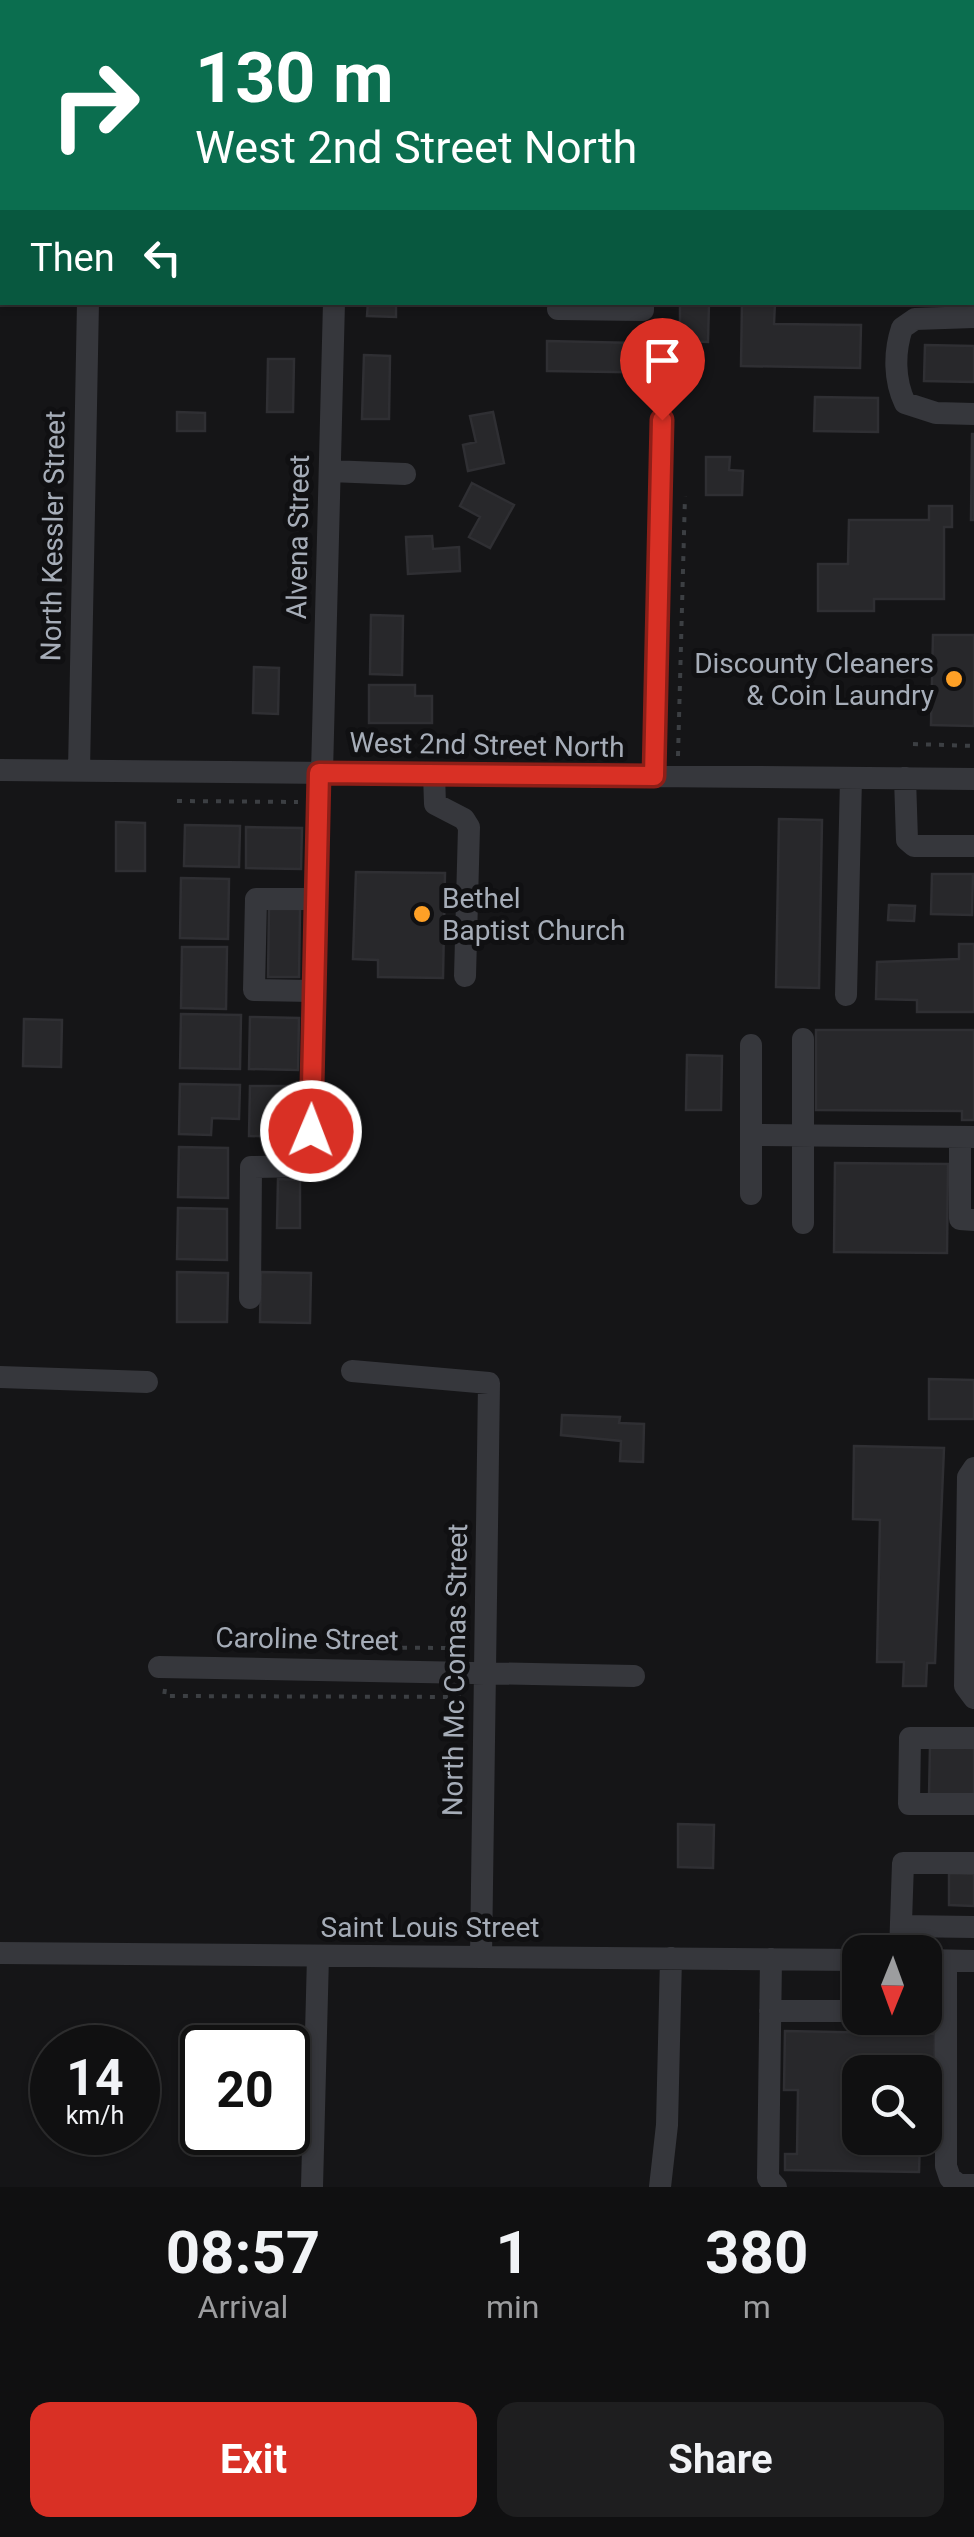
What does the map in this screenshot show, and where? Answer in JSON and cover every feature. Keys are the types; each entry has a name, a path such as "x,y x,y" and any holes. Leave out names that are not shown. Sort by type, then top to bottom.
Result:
{"street":[{"name":"North Kessler Street","path":"79,771 88,305"},
{"name":"Alvena Street","path":"250,1298 251,1166 310,1166 334,305"},
{"path":"558,308 643,310 644,305"},
{"path":"974,317 915,320 902,328 896,352 898,388 905,404 936,413 974,414"},
{"path":"654,776 662,420"},
{"path":"330,471 405,474"},
{"name":"West 2nd Street North","path":"0,770 974,779"},
{"path":"434,774 434,804 464,820 468,827 465,976"},
{"path":"846,995 851,778"},
{"path":"904,778 907,840 914,846 974,846"},
{"path":"314,991 254,990 256,899 316,899"},
{"path":"803,1039 803,1223"},
{"path":"751,1045 752,1194"},
{"path":"752,1135 967,1137 960,1220 974,1220"},
{"name":"North Mc Comas Street","path":"352,1371 489,1383 481,1957"},
{"path":"0,1377 147,1382"},
{"path":"974,1468 968,1477 970,1573 965,1686 974,1698"},
{"name":"Caroline Street","path":"159,1667 483,1670 634,1676"},
{"path":"974,1738 910,1738 909,1804 974,1804"},
{"path":"901,1935 903,1863 974,1863"},
{"path":"901,1926 974,1927"},
{"name":"Saint Louis Street","path":"0,1953 842,1960"},
{"path":"312,2187 318,1956"},
{"path":"660,2187 667,2124 671,1958"},
{"path":"770,1959 768,2178 776,2187"},
{"path":"942,1960 974,1961"},
{"path":"770,2010 842,2012"},
{"path":"937,2035 946,2166 950,2178 966,2185"},
{"path":"932,2187 966,2185"}],"path":[{"path":"685,496 678,756 694,756"},
{"path":"913,744 974,746"},
{"path":"178,800 318,802"}],"building":[{"path":"368,305 396,305 396,317 367,316"},
{"path":"680,305 709,305 708,342 680,341"},
{"path":"742,305 775,305 774,324 861,325 860,368 741,366"},
{"path":"547,341 681,344 680,373 547,371"},
{"path":"925,345 974,346 974,382 924,381"},
{"path":"364,355 390,356 389,419 362,419"},
{"path":"268,359 294,359 293,412 267,412"},
{"path":"815,397 878,398 878,432 814,431"},
{"path":"177,412 205,413 205,431 177,431"},
{"path":"493,412 504,463 468,471 463,445 476,442 470,416"},
{"path":"974,434 974,520 971,520"},
{"path":"706,457 730,457 729,470 743,471 742,495 706,495"},
{"path":"472,483 514,505 490,548 469,537 480,517 460,506"},
{"path":"929,506 952,506 952,527 944,527 944,599 874,599 874,611 818,611 818,564 848,564 849,520 929,520"},
{"path":"432,536 433,549 459,547 460,571 408,574 406,537"},
{"path":"371,615 403,616 402,675 370,674"},
{"path":"933,635 974,635 974,726 931,725"},
{"path":"254,667 279,668 278,714 253,713"},
{"path":"369,685 415,685 415,696 432,696 432,723 369,723"},
{"path":"779,819 822,820 819,988 776,987"},
{"path":"116,822 145,823 145,871 116,871"},
{"path":"185,825 240,826 239,867 184,866"},
{"path":"246,827 302,828 301,869 246,868"},
{"path":"356,872 445,873 443,978 378,977 378,960 353,959"},
{"path":"932,874 973,874 972,915 931,914"},
{"path":"181,878 229,879 228,939 180,938"},
{"path":"889,905 915,906 914,921 888,920"},
{"path":"269,909 300,909 299,977 268,977"},
{"path":"959,944 974,944 974,1012 917,1012 917,1000 876,999 877,962 959,959"},
{"path":"182,947 227,947 226,1009 181,1008"},
{"path":"181,1014 241,1015 240,1069 180,1068"},
{"path":"250,1017 299,1018 298,1070 249,1069"},
{"path":"24,1019 62,1020 61,1067 23,1066"},
{"path":"816,1030 974,1030 974,1120 962,1120 962,1111 816,1110"},
{"path":"687,1055 722,1056 721,1110 686,1110"},
{"path":"180,1084 240,1085 239,1119 212,1118 211,1135 179,1134"},
{"path":"250,1086 299,1086 298,1137 249,1136"},
{"path":"179,1147 228,1148 228,1198 178,1197"},
{"path":"835,1163 948,1164 947,1253 834,1252"},
{"path":"278,1179 300,1180 300,1228 277,1228"},
{"path":"178,1208 227,1209 227,1260 177,1259"},
{"path":"177,1272 228,1273 227,1322 177,1322"},
{"path":"261,1272 311,1273 310,1323 260,1322"},
{"path":"929,1379 974,1380 974,1419 929,1419"},
{"path":"562,1415 620,1417 619,1423 644,1424 643,1462 620,1461 621,1441 561,1435"},
{"path":"854,1446 944,1448 935,1663 927,1663 926,1686 903,1686 904,1662 877,1662 880,1520 853,1519"},
{"path":"930,1747 974,1748 974,1797 929,1796"},
{"path":"678,1824 714,1825 713,1868 678,1867"},
{"path":"949,1873 974,1874 974,1906 949,1905"},
{"path":"785,2031 935,2035 935,2055 842,2055 842,2155 920,2155 919,2172 785,2170 785,2154 797,2154 798,2090 784,2090"}],"place":[{"name":"Discounty Cleaners & Coin Laundry","path":"954,679"},
{"name":"Bethel Baptist Church","path":"422,914"}],"route":[{"path":"311,1131 319,773 654,776 662,420"}]}
